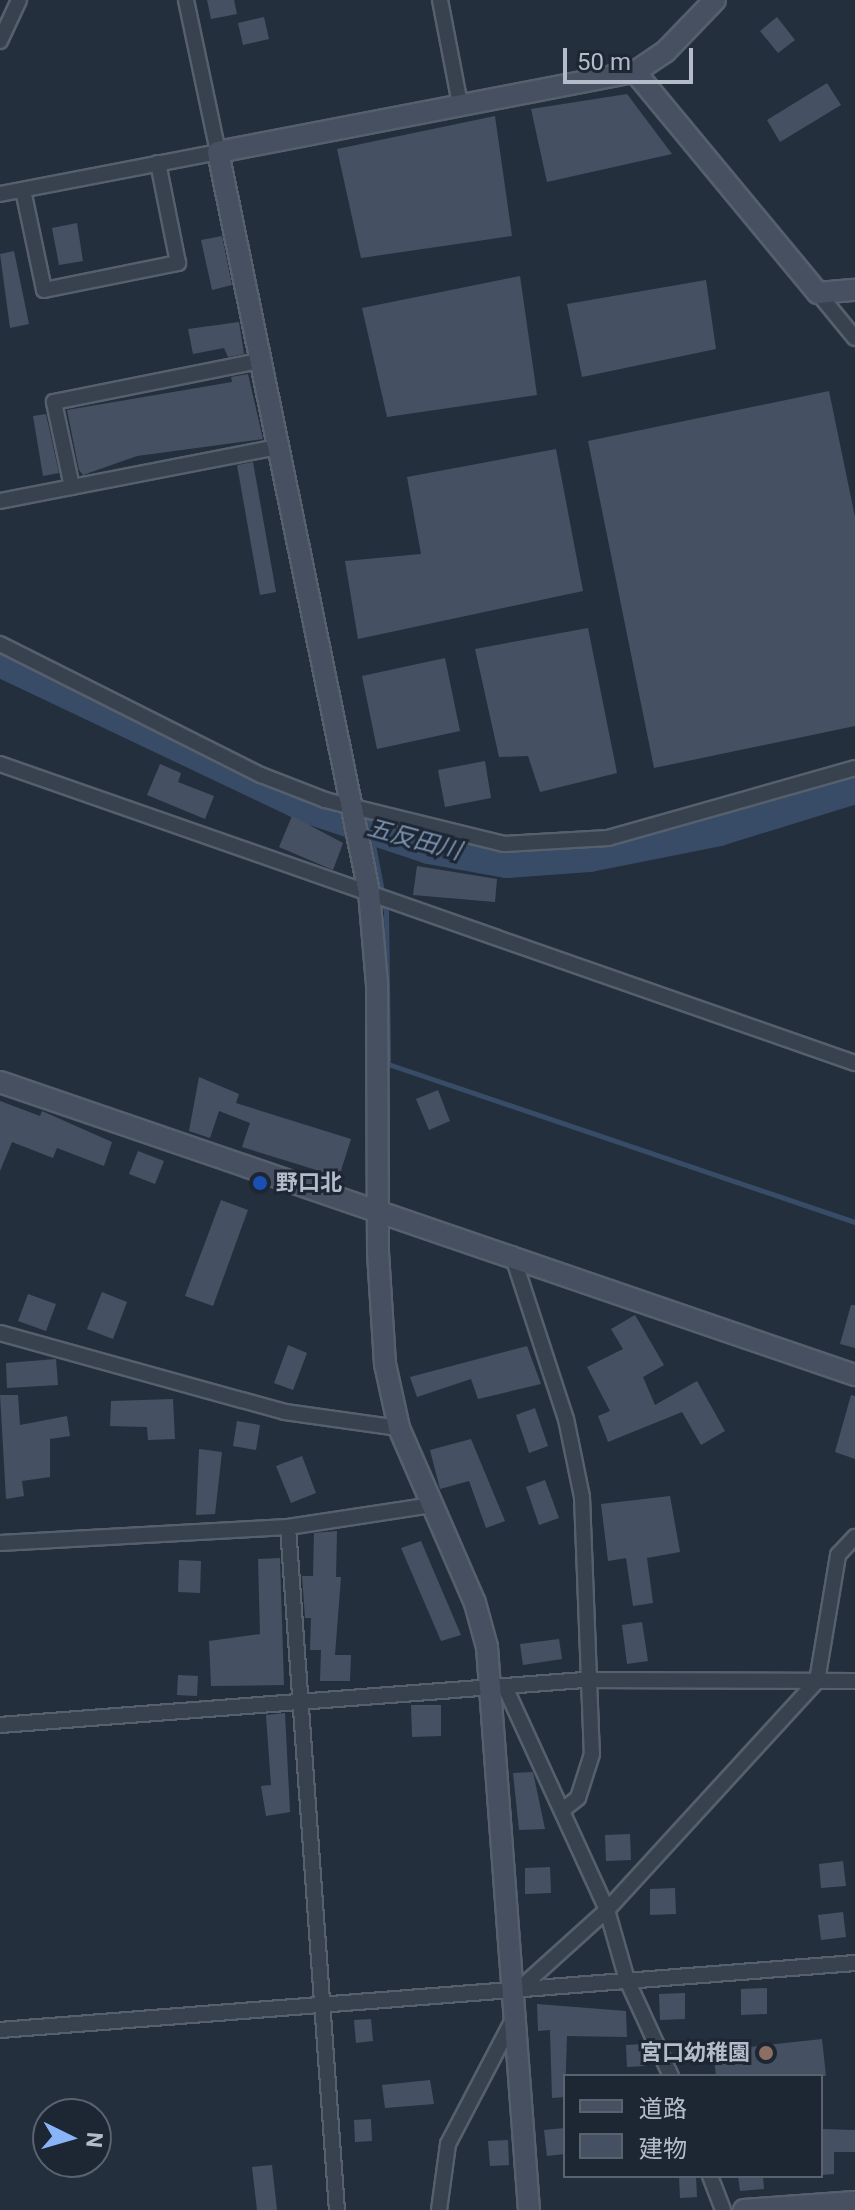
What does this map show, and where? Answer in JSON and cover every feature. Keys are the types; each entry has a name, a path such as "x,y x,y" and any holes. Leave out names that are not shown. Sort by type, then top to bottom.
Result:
{"street":[{"path":"0,41 19,0"},
{"path":"186,0 356,820 378,896 379,1311 399,1428 475,1603 498,1687 529,2210"},
{"path":"440,0 460,104"},
{"path":"0,194 635,72 665,52 715,0"},
{"path":"635,72 855,338"},
{"path":"23,190 44,290 178,263 158,163"},
{"path":"818,293 855,290"},
{"path":"72,487 54,402 260,361"},
{"path":"0,501 277,447"},
{"path":"0,644 356,820 504,844 549,845 608,838 855,768"},
{"path":"0,764 855,1063"},
{"path":"0,1082 511,1254 855,1375"},
{"path":"511,1254 578,1461 591,1590 588,1679 592,1754 578,1798 564,1809"},
{"path":"0,1333 285,1412 399,1428"},
{"path":"0,1543 288,1527 431,1505"},
{"path":"288,1527 337,2210"},
{"path":"439,2210 448,2144 516,2004 607,1910 817,1681 838,1555 855,1537"},
{"path":"0,1725 588,1679 855,1681"},
{"path":"498,1687 564,1809 607,1910 627,1980 670,2074"},
{"path":"0,2030 322,2007 516,2004 627,1980 855,1963"},
{"path":"711,2178 723,2210"},
{"path":"744,2210 855,2202"}],"building":[{"path":"207,0 234,0 237,14 211,19"},
{"path":"264,17 269,39 243,45 238,23"},
{"path":"777,17 795,40 778,53 760,31"},
{"path":"827,83 841,105 780,142 767,120"},
{"path":"627,94 672,154 547,182 531,109"},
{"path":"495,116 512,236 361,258 337,149"},
{"path":"77,223 83,261 59,265 52,228"},
{"path":"222,236 232,285 212,290 201,240"},
{"path":"14,251 29,324 10,328 0,254"},
{"path":"520,276 537,395 387,417 362,308"},
{"path":"706,280 716,349 582,377 567,304"},
{"path":"239,322 244,354 228,357 224,348 193,354 188,329"},
{"path":"248,374 263,439 137,456 83,475 79,470 67,410 232,382 231,377"},
{"path":"829,391 855,517 855,726 654,768 588,441"},
{"path":"46,414 59,473 43,476 33,416"},
{"path":"556,449 583,591 358,639 345,561 421,554 407,477"},
{"path":"253,462 276,592 260,595 237,465"},
{"path":"588,628 617,773 540,792 528,756 499,757 475,649"},
{"path":"445,658 460,731 377,749 362,676"},
{"path":"485,761 491,798 445,807 438,770"},
{"path":"160,764 181,773 178,782 214,796 205,819 147,795"},
{"path":"292,816 343,843 333,870 279,847"},
{"path":"417,866 497,879 495,902 413,895"},
{"path":"199,1077 239,1094 236,1103 351,1139 339,1177 242,1147 250,1123 219,1111 210,1138 189,1131"},
{"path":"438,1090 450,1121 429,1130 416,1099"},
{"path":"0,1101 40,1116 42,1111 112,1142 104,1166 57,1148 53,1158 12,1142 0,1171"},
{"path":"138,1151 164,1161 155,1184 129,1174"},
{"path":"221,1200 248,1210 213,1306 185,1296"},
{"path":"102,1292 127,1302 113,1339 87,1329"},
{"path":"28,1294 56,1304 46,1331 18,1321"},
{"path":"851,1305 855,1305 855,1348 840,1344"},
{"path":"635,1315 664,1365 643,1377 655,1405 697,1381 725,1431 701,1445 682,1412 608,1442 598,1416 610,1411 587,1367 623,1349 611,1329"},
{"path":"288,1345 307,1353 293,1390 274,1383"},
{"path":"527,1346 541,1384 478,1399 471,1379 417,1397 410,1377"},
{"path":"56,1359 58,1385 7,1388 6,1363"},
{"path":"0,1395 18,1395 20,1425 67,1416 70,1436 50,1439 50,1477 22,1481 24,1496 6,1499"},
{"path":"851,1395 855,1396 855,1459 835,1452"},
{"path":"173,1399 175,1439 148,1440 147,1427 110,1426 111,1401"},
{"path":"535,1408 548,1446 529,1453 516,1415"},
{"path":"237,1421 260,1425 256,1450 233,1446"},
{"path":"471,1439 505,1521 486,1528 469,1481 440,1489 430,1450"},
{"path":"199,1449 222,1452 215,1514 196,1515"},
{"path":"302,1456 316,1493 291,1503 276,1466"},
{"path":"545,1480 559,1518 539,1525 526,1487"},
{"path":"670,1496 680,1552 647,1558 653,1603 633,1606 626,1558 608,1561 601,1504"},
{"path":"337,1531 336,1577 341,1577 335,1655 351,1655 350,1681 320,1681 321,1650 310,1650 311,1618 305,1618 302,1576 313,1576 314,1533"},
{"path":"421,1541 461,1635 441,1641 401,1548"},
{"path":"280,1558 284,1685 211,1686 209,1641 260,1634 258,1559"},
{"path":"179,1560 201,1561 200,1593 178,1592"},
{"path":"642,1622 648,1661 627,1664 622,1625"},
{"path":"559,1639 562,1659 523,1665 520,1644"},
{"path":"178,1675 198,1676 197,1696 177,1695"},
{"path":"411,1705 441,1705 441,1736 412,1737"},
{"path":"285,1713 290,1812 266,1816 261,1786 271,1785 266,1715"},
{"path":"533,1772 545,1829 519,1830 513,1773"},
{"path":"630,1834 631,1860 606,1861 605,1835"},
{"path":"843,1861 846,1886 821,1888 819,1864"},
{"path":"550,1867 551,1893 525,1894 525,1868"},
{"path":"675,1888 676,1914 650,1915 650,1889"},
{"path":"843,1912 846,1937 821,1940 818,1915"},
{"path":"767,1988 767,2014 741,2015 741,1989"},
{"path":"685,1993 685,2019 660,2020 659,1994"},
{"path":"537,2004 626,2011 627,2037 567,2036 563,2097 552,2098 550,2030 538,2031"},
{"path":"371,2019 373,2041 356,2043 354,2020"},
{"path":"822,2039 826,2076 716,2074 713,2051"},
{"path":"643,2044 644,2066 627,2067 626,2045"},
{"path":"430,2080 434,2104 385,2108 382,2085"},
{"path":"371,2119 372,2141 355,2142 354,2120"},
{"path":"563,2128 563,2154 547,2156 544,2130"},
{"path":"823,2129 855,2130 855,2152 834,2152 834,2174 823,2175"},
{"path":"508,2140 509,2165 490,2166 488,2141"},
{"path":"272,2165 277,2210 257,2210 252,2167"},
{"path":"679,2178 696,2178 697,2197 680,2198"},
{"path":"738,2178 763,2178 764,2189 740,2191"}],"waterway":[{"name":"五反田川","path":"0,661 312,809 429,848 507,862 589,856 719,830 855,788"},
{"path":"370,829 386,912 388,1064 855,1222"}],"place":[{"name":"野口北","path":"260,1183"},
{"name":"宮口幼稚園","path":"766,2053"}]}
